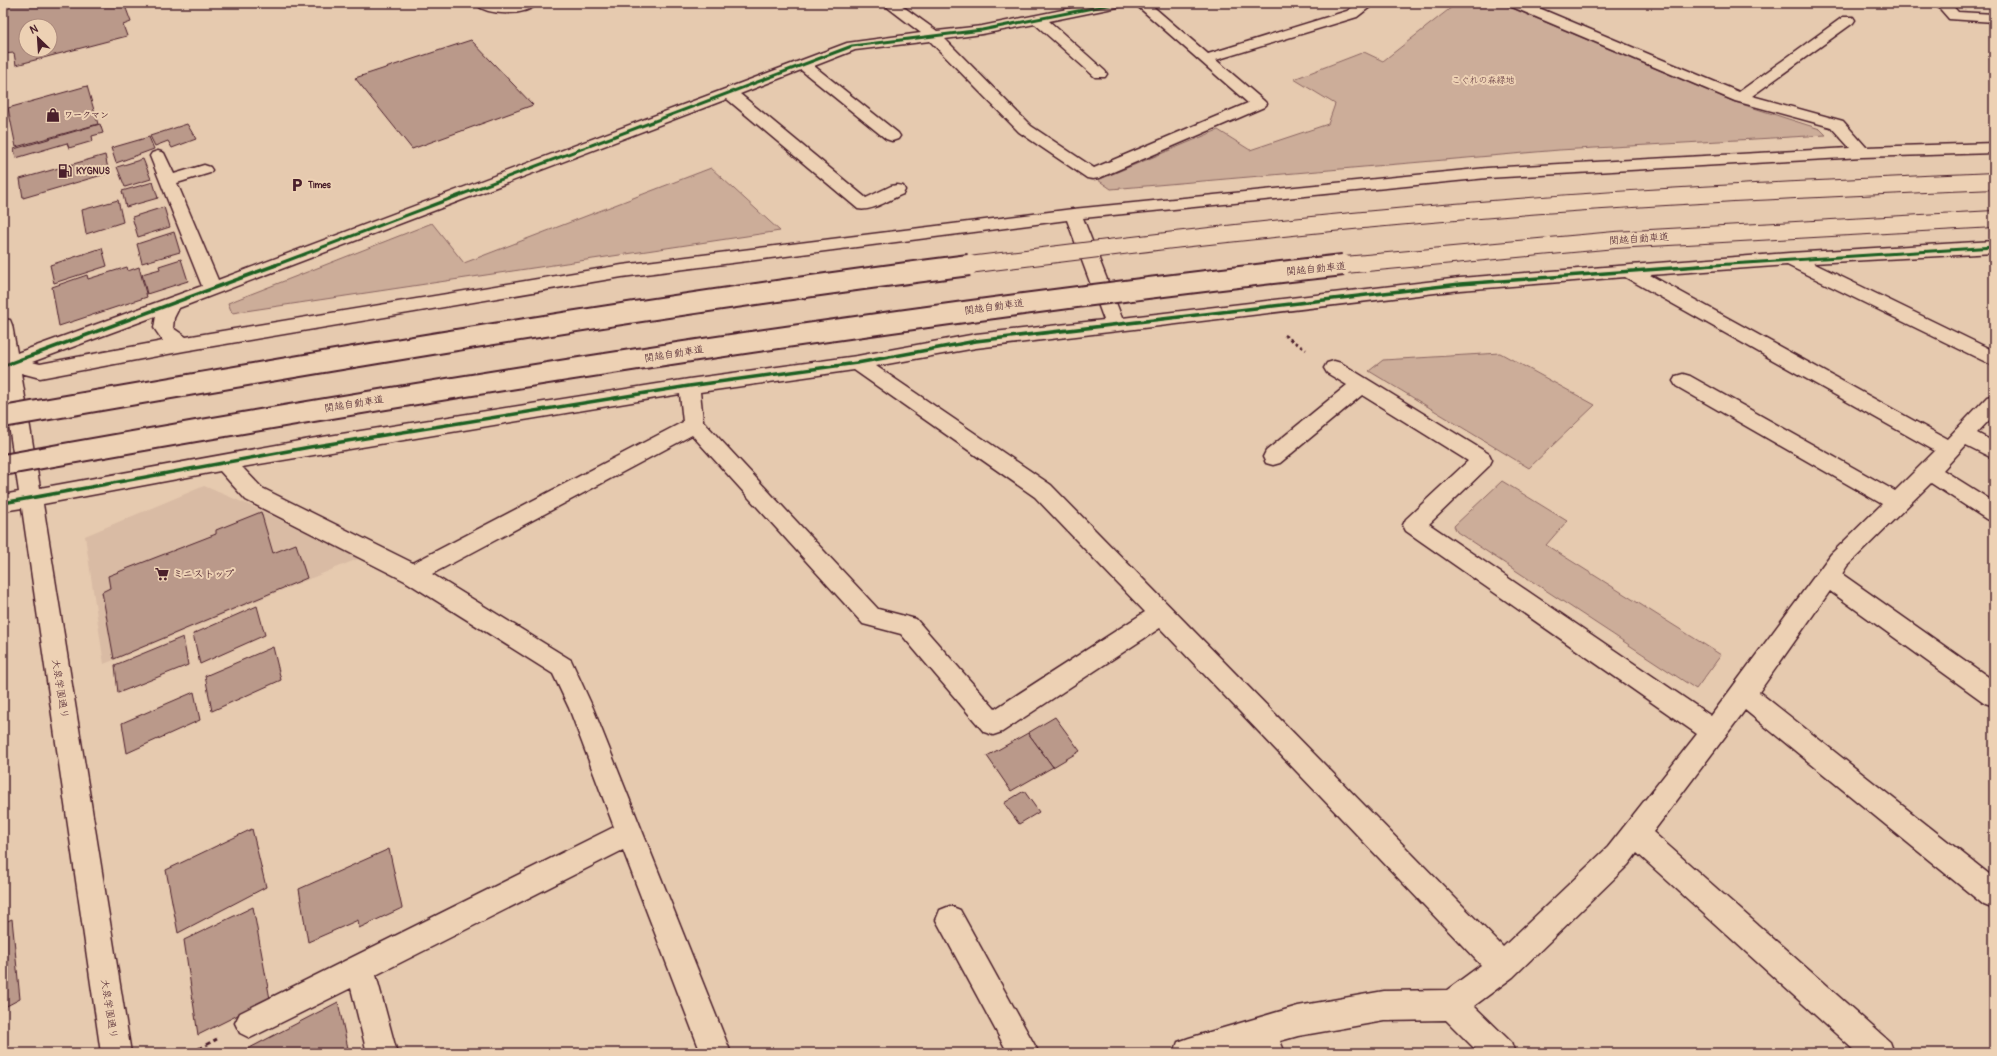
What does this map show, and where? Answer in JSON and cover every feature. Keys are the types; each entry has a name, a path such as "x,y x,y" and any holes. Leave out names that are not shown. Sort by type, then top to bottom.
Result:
{"main road":[{"path":"482,3 490,9 504,10 531,3"},
{"path":"889,3 934,36 1025,129 1093,174 1259,104 1205,60 1142,3"},
{"path":"6,365 212,290 852,46 982,30 1041,15 1118,3"},
{"path":"1205,60 1352,14 1368,3"},
{"path":"1515,3 1740,98 1837,124 1862,152"},
{"path":"1942,3 1954,16 1994,18"},
{"path":"1041,15 1100,74"},
{"path":"1740,98 1848,20"},
{"path":"804,65 892,136"},
{"path":"729,93 864,205 897,190"},
{"path":"6,365 40,371 184,344 622,271 1073,214 1486,173 1862,152 1994,148"},
{"path":"158,156 212,290"},
{"path":"168,181 204,170"},
{"path":"3,417 200,382 530,328 839,282 1260,230 1454,211 1636,198 1994,181"},
{"path":"1073,214 1115,325"},
{"name":"関越自動車道","path":"3,465 158,437 506,379 829,330 1122,290 1559,244 1789,229 1994,219"},
{"path":"3,503 318,446 690,386 857,363 976,341 1460,284 1789,259 1994,247"},
{"path":"1789,259 1994,359"},
{"path":"1628,271 1956,442 1994,451"},
{"path":"172,304 162,323 163,329 171,338 184,344"},
{"name":"大泉学園通り","path":"3,325 6,365 31,497 116,1053"},
{"path":"857,363 1043,491 1503,967"},
{"path":"1334,368 1482,460 1414,525 1713,731"},
{"path":"1683,381 1897,503"},
{"path":"1273,457 1360,385"},
{"path":"690,386 693,422 695,425 871,617 908,626 993,724 1162,614"},
{"path":"1189,1053 1263,1043 1298,1021 1384,1006 1452,1005 1503,967 1618,856 1743,694 1839,560 1929,471 1994,402"},
{"path":"413,574 695,425"},
{"path":"225,463 254,494 413,574 562,666 581,708 716,1053"},
{"path":"1929,471 1994,513"},
{"path":"1827,576 1994,695"},
{"path":"1743,694 1994,895"},
{"path":"250,1023 630,833"},
{"path":"1635,834 1879,1053"},
{"path":"950,920 1024,1053"},
{"path":"360,967 382,1053"},
{"path":"1452,1005 1500,1053"}],"path":[{"path":"1282,334 1334,368"}],"shaded area":[{"path":"204,486 249,505 360,558 104,664 85,536"}],"green space":[{"name":"こぐれの森緑地","path":"1457,3 1500,3 1735,102 1820,129 1826,135 1559,150 1111,189 1098,180 1218,130 1250,150 1328,124 1335,104 1294,79 1364,52 1383,61"},
{"path":"711,168 780,231 232,313 228,303 432,223 464,263"},
{"path":"1500,353 1595,405 1529,468 1369,371 1383,360"},
{"path":"1502,481 1567,521 1546,545 1721,655 1696,689 1457,532 1454,526"}],"building":[{"path":"3,3 124,3 131,22 123,25 127,36 58,54 58,18 18,18 18,58 43,58 16,65 14,53 3,54 3,41 5,40"},
{"path":"471,40 533,105 412,149 355,78"},
{"path":"87,86 98,124 16,147 8,108"},
{"path":"100,124 103,133 92,136 93,141 69,148 67,143 16,158 14,149"},
{"path":"187,124 196,139 172,148 168,141 155,146 150,136"},
{"path":"149,137 154,149 116,163 111,148"},
{"path":"105,155 109,173 23,198 20,179"},
{"path":"143,159 151,179 125,187 117,167"},
{"path":"153,182 158,198 126,207 122,191"},
{"path":"118,200 123,222 86,234 82,210"},
{"path":"164,207 170,227 138,237 132,217"},
{"path":"174,232 180,252 142,263 137,244"},
{"path":"102,248 107,266 54,283 50,265"},
{"path":"181,259 188,281 147,294 142,274 160,269 159,266"},
{"path":"127,267 128,271 139,267 147,297 59,326 52,287 87,275 88,279"},
{"path":"261,512 273,553 296,544 307,578 114,659 102,592 110,588 108,576 216,534 216,530"},
{"path":"257,606 265,635 200,664 193,634"},
{"path":"183,637 188,665 118,693 115,665"},
{"path":"273,647 281,680 212,711 205,676"},
{"path":"194,692 200,720 127,753 122,723"},
{"path":"1055,717 1080,751 1053,767 1028,733"},
{"path":"1028,733 1053,767 1011,791 987,756"},
{"path":"1024,791 1039,812 1019,824 1004,803"},
{"path":"252,829 266,887 178,933 166,870"},
{"path":"389,849 402,908 359,928 358,920 308,942 299,889"},
{"path":"253,907 270,999 198,1035 184,940"},
{"path":"12,919 20,999 3,1008 3,923"},
{"path":"338,1002 349,1053 240,1053"}],"cycle path":[{"path":"3,366 212,289 852,46 982,30 1118,3"},
{"path":"3,503 310,447 689,386 857,363 976,341 1460,284 1789,259 1994,247"}],"place":[{"name":"ワークマン","path":"53,115"},
{"name":"KYGNUS","path":"65,171"},
{"name":"Times","path":"297,185"},
{"name":"ミニストップ","path":"162,574"}]}
